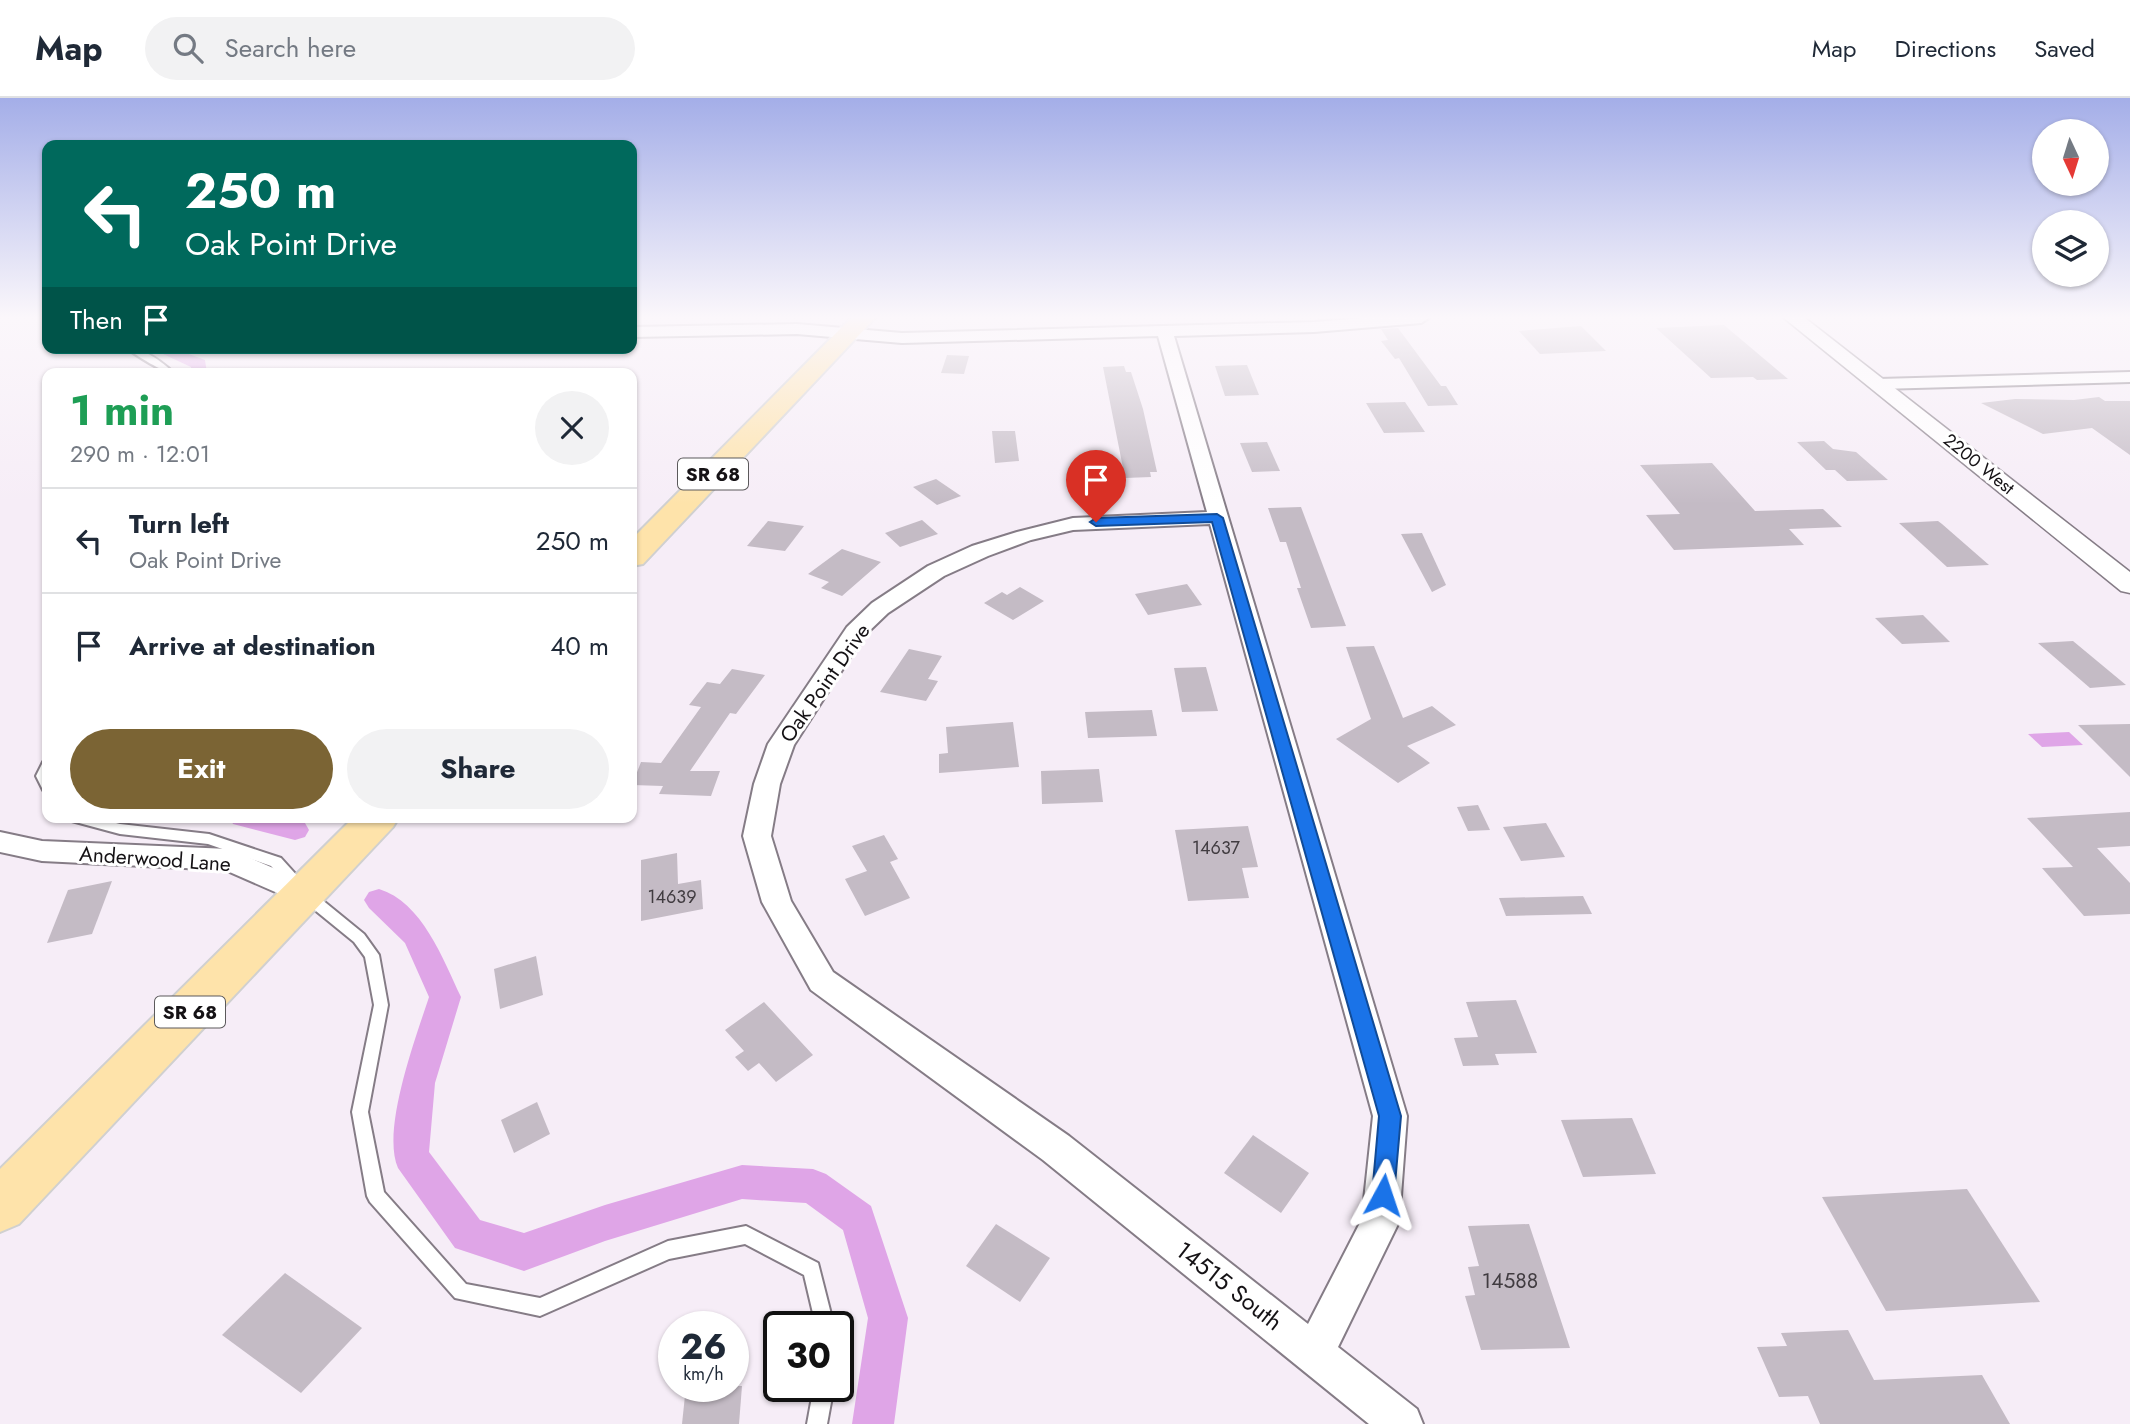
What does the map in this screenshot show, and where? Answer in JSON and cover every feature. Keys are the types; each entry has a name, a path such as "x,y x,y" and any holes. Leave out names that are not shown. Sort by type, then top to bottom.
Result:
{"main road":[{"name":"SR 68","path":"637,553 804,380"},
{"name":"SR 68","path":"0,1206 373,823"}],"street":[{"path":"1179,380 1390,1116 1380,1222 1314,1353"},
{"name":"2200 West","path":"1873,380 2130,585"},
{"path":"1878,384 2026,380"},
{"name":"Oak Point Drive","path":"1056,1148 822,981 777,902 757,836 767,784 781,744 855,632 880,608 936,571 981,551 1073,524 1142,519 1217,518"},
{"name":"Anderwood Lane","path":"0,842 42,851 229,860 305,894"},
{"name":"14515 South","path":"1056,1148 1402,1424"}],"lane":[{"path":"96,823 120,829 209,839 276,862 305,894 359,938 372,955 381,1005 360,1112 376,1196 461,1292 540,1307 668,1250 746,1235 812,1269 822,1311"},
{"path":"817,1424 821,1402"}],"shaded area":[{"path":"2069,732 2083,745 2042,747 2028,734"}],"building":[{"path":"1106,380 1134,380 1157,472 1150,472 1151,477 1125,478"},
{"path":"1220,380 1253,380 1259,395 1225,396"},
{"path":"1412,380 1436,380 1441,386 1446,386 1458,405 1428,406"},
{"path":"2099,397 2105,401 2130,401 2130,455 2092,428 2043,434 1981,403 2015,399 2074,400"},
{"path":"1405,402 1425,432 1384,433 1366,403"},
{"path":"992,431 1015,431 1019,461 995,463"},
{"path":"1824,441 1833,449 1856,452 1888,480 1847,481 1835,470 1826,470 1797,442"},
{"path":"1267,442 1280,471 1252,472 1240,443"},
{"path":"1712,463 1755,511 1823,509 1842,527 1789,529 1804,545 1674,550 1646,515 1680,514 1640,465"},
{"path":"936,479 961,496 937,505 913,487"},
{"path":"1301,507 1346,626 1311,628 1297,588 1301,588 1286,542 1280,542 1268,508"},
{"path":"922,520 938,534 900,547 885,533"},
{"path":"768,521 804,526 785,551 747,546"},
{"path":"1938,521 1989,565 1947,567 1899,523"},
{"path":"1422,533 1446,585 1432,592 1401,534"},
{"path":"842,549 881,562 842,596 821,588 829,582 808,574"},
{"path":"1187,584 1202,605 1148,615 1135,594"},
{"path":"1020,587 1044,601 1013,620 984,603 1002,592 1007,595"},
{"path":"1923,615 1950,642 1902,644 1875,618"},
{"path":"2073,641 2126,685 2090,688 2038,643"},
{"path":"1374,646 1403,718 1432,706 1456,725 1407,746 1430,763 1398,783 1336,739 1371,719 1346,647"},
{"path":"909,649 942,656 928,679 938,681 926,701 880,692"},
{"path":"1206,667 1218,711 1182,712 1174,668"},
{"path":"732,669 765,675 736,714 730,713 690,771 720,771 711,796 659,794 663,786 637,785 637,772 641,762 661,763 701,707 689,705 707,682 720,684"},
{"path":"1152,710 1157,736 1088,738 1085,712"},
{"path":"1013,722 1019,767 939,773 939,754 948,753 946,727"},
{"path":"2130,724 2130,777 2078,725"},
{"path":"1099,769 1103,802 1042,804 1041,771"},
{"path":"1478,805 1490,830 1468,831 1457,807"},
{"path":"2130,812 2130,846 2097,848 2130,883 2130,914 2084,916 2042,868 2073,867 2027,818"},
{"path":"1546,823 1565,857 1521,861 1503,827"},
{"path":"1248,826 1258,867 1242,868 1249,898 1188,901 1175,830"},
{"path":"884,835 898,859 890,862 910,898 865,916 845,879 867,871 852,846"},
{"path":"677,853 678,884 701,880 703,909 641,921 641,860"},
{"path":"112,881 92,934 47,943 68,890"},
{"path":"1583,896 1592,914 1506,916 1499,898"},
{"path":"536,956 543,995 500,1009 494,969"},
{"path":"1516,1000 1537,1053 1495,1054 1499,1065 1463,1066 1454,1038 1478,1037 1466,1002"},
{"path":"764,1002 813,1055 776,1082 759,1063 748,1071 735,1057 744,1051 725,1030"},
{"path":"537,1102 550,1134 514,1153 501,1120"},
{"path":"1632,1118 1656,1174 1583,1177 1561,1120"},
{"path":"1253,1135 1309,1173 1281,1213 1224,1173"},
{"path":"1967,1189 2040,1302 1886,1311 1822,1197"},
{"path":"996,1224 1050,1258 1020,1302 966,1266"},
{"path":"1529,1224 1570,1348 1481,1350 1465,1296 1475,1295 1468,1267 1479,1266 1468,1226"},
{"path":"285,1273 362,1328 301,1393 222,1335"},
{"path":"1848,1330 1874,1380 1982,1375 2010,1424 1820,1424 1808,1396 1779,1397 1757,1347 1787,1346 1781,1333"},
{"path":"684,1402 741,1402 739,1424 682,1424"}],"waterway":[{"path":"267,823 295,830"},
{"path":"379,900 417,936 445,997 418,1083 411,1156 468,1235 524,1252 605,1223 742,1182 813,1186 858,1219 888,1318 873,1424"}],"route":[{"path":"1096,522 1217,518 1390,1116 1383,1195"}]}
